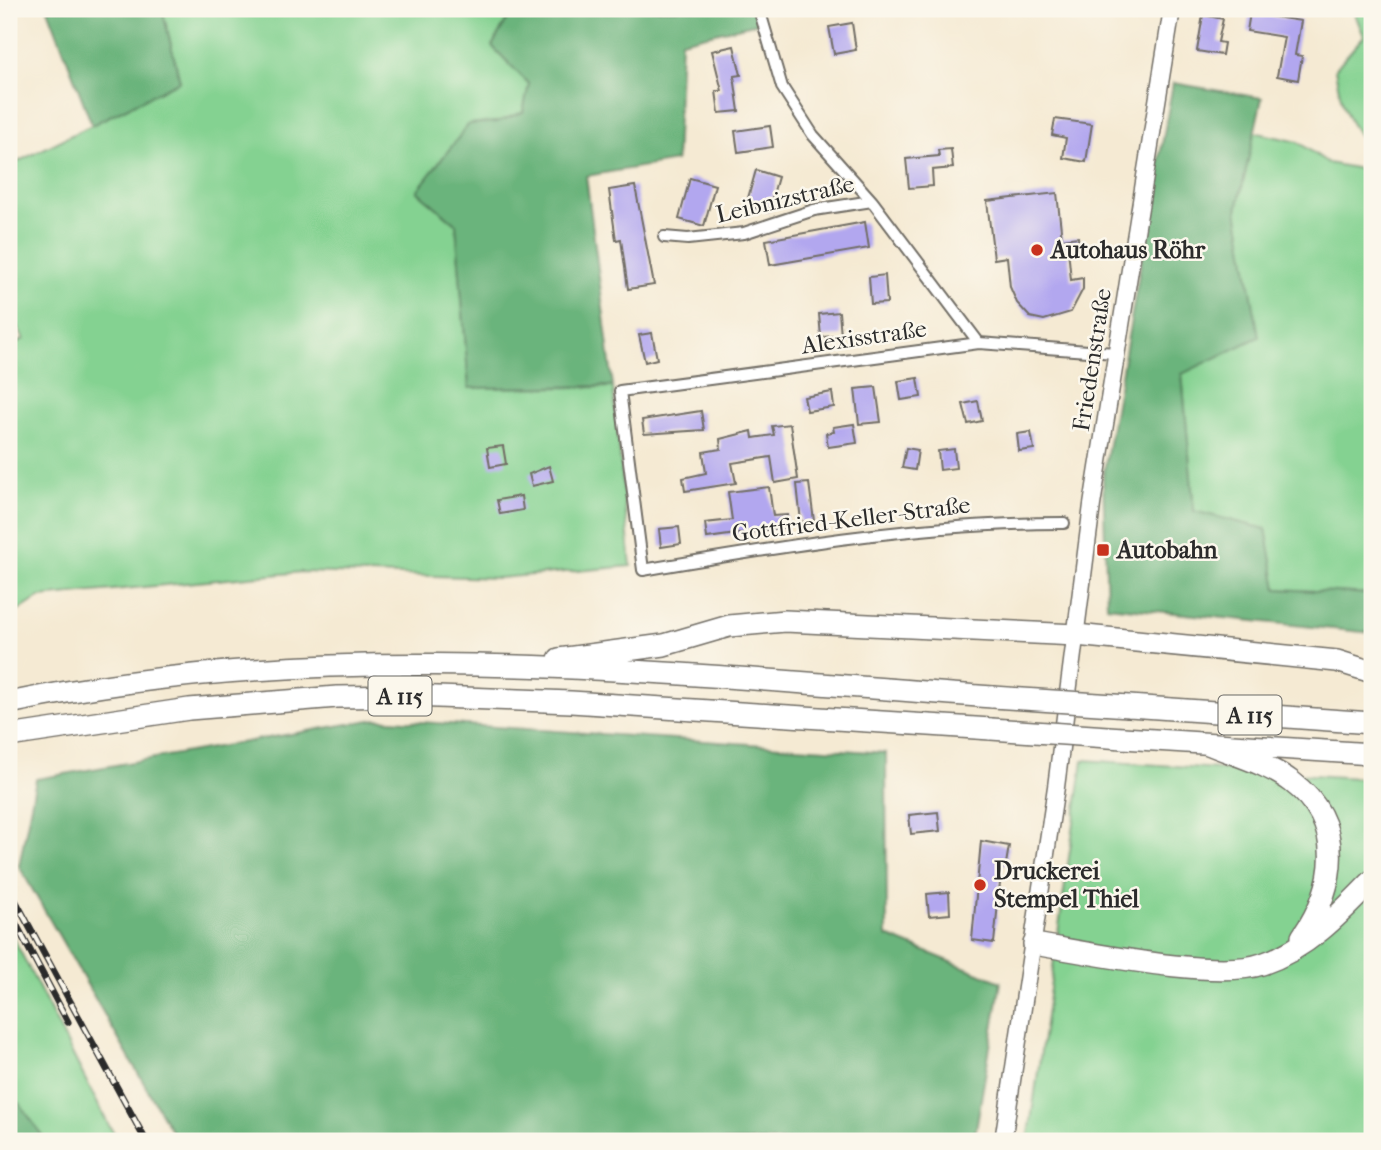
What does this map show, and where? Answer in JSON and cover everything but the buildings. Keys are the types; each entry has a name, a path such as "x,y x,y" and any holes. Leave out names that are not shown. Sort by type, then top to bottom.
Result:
{"highway":[{"path":"505,665 664,645 729,626 765,622 1076,635 1337,661 1372,672"},
{"name":"A 115","path":"9,703 152,678 257,669 411,663 505,665 1372,723"},
{"name":"A 115","path":"9,736 106,719 201,707 337,697 411,696 571,702 1372,754"},
{"path":"1208,744 1277,772 1293,783 1317,809 1324,824 1331,857 1326,891 1312,923 1294,948"},
{"path":"1034,944 1220,969 1260,965 1322,930 1372,881"}],"main road":[{"name":"Friedenstraße","path":"1003,1141 1034,944 1115,353 1172,9"}],"street":[{"name":"Leibnizstraße","path":"759,9 782,87 813,135 872,201 979,343"},
{"name":"Leibnizstraße","path":"664,237 688,239 744,233 814,210 872,201"},
{"name":"Alexisstraße","path":"643,570 620,391 979,343 1115,353"},
{"name":"Gottfried-Keller-Straße","path":"643,570 811,541 999,523 1064,523"}],"green space":[{"path":"48,9 162,9 180,81 92,125"},
{"path":"162,9 513,9 492,46 530,84 523,113 497,122 469,124 417,191 456,224 469,388 613,387 631,566 499,578 302,572 40,597 9,617 9,346 24,339 9,312 9,166 180,81"},
{"path":"513,9 759,9 762,22 681,41 676,161 586,176 613,386 469,388 456,224 417,191 469,124 497,122 523,112 529,84 492,46"},
{"path":"1353,9 1372,9 1372,149 1356,132 1346,112 1335,69 1364,36"},
{"path":"1173,83 1262,98 1237,210 1259,337 1182,374 1194,511 1266,529 1277,589 1372,594 1372,633 1107,606 1103,477"},
{"path":"1254,132 1298,142 1328,163 1366,170 1372,165 1372,594 1277,589 1266,529 1194,512 1182,373 1258,337 1237,210"},
{"path":"376,719 886,753 887,936 1001,982 974,1141 177,1141 19,866 36,779"},
{"path":"1083,760 1372,779 1372,1141 1028,1141"},
{"path":"9,929 119,1141 46,1141 9,1089"},
{"path":"9,1089 46,1141 9,1141"}],"railway":[{"path":"9,889 146,1141"},
{"path":"9,911 68,1022"}],"place":[{"name":"Autohaus Röhr","path":"1037,250"},
{"name":"Autobahn","path":"1103,550"},
{"name":"Druckerei Stempel Thiel","path":"980,885"}]}
